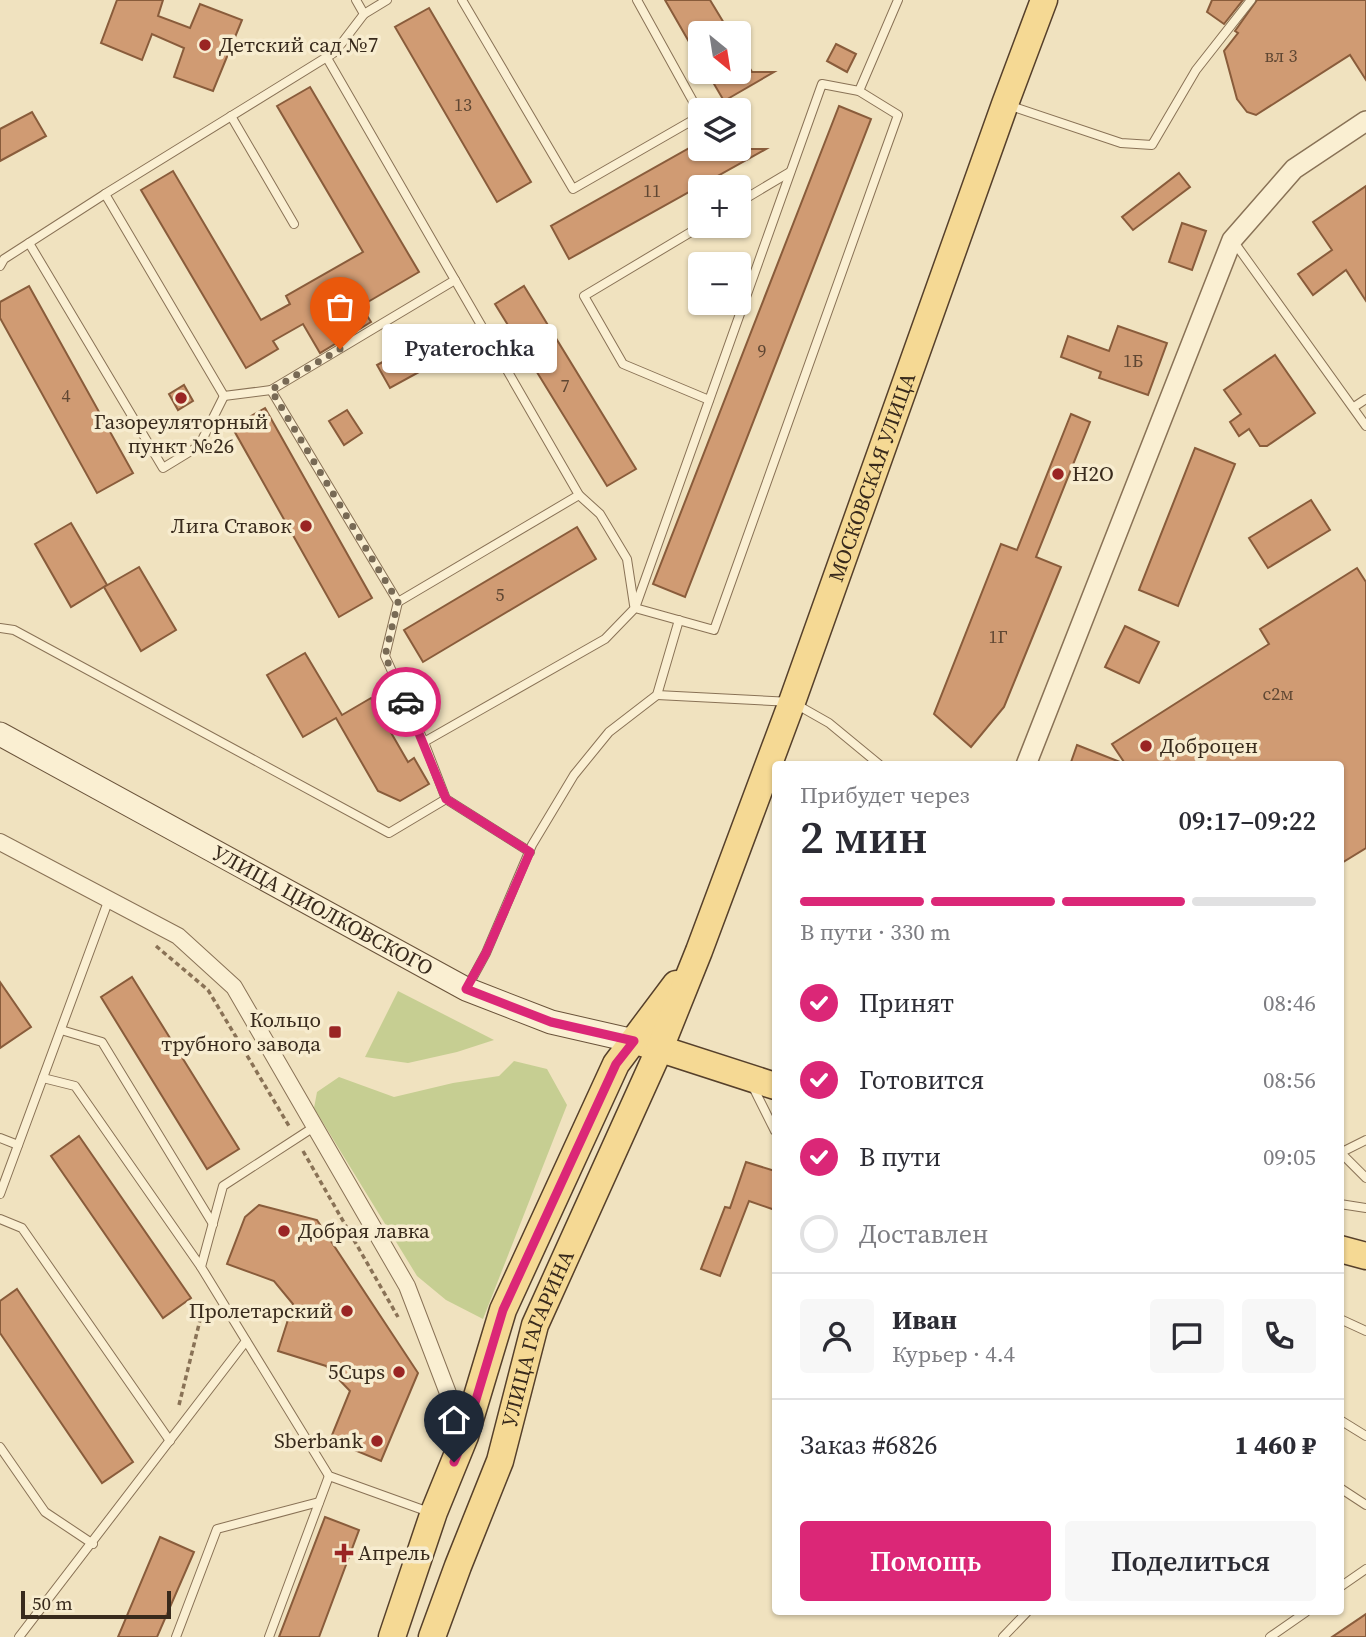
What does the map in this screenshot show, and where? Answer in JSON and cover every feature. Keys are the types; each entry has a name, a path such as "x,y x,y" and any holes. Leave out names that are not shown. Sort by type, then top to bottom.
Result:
{"main road":[{"name":"МОСКОВСКАЯ УЛИЦА","path":"660,1048 792,702 1004,104 1044,0"},
{"name":"УЛИЦА ЦИОЛКОВСКОГО","path":"0,734 466,989 551,1022 660,1048 772,1085"},
{"name":"МОСКОВСКАЯ УЛИЦА","path":"634,1041 699,951"},
{"name":"УЛИЦА ГАГАРИНА","path":"392,1637 434,1512 465,1436 503,1310 616,1064 634,1041"},
{"name":"УЛИЦА ГАГАРИНА","path":"432,1637 500,1461 535,1325 660,1048"},
{"path":"1344,1250 1366,1256"}],"street":[{"path":"1028,761 1232,240 1294,169 1366,121"},
{"path":"0,842 178,936 234,988 407,1286 465,1436"}],"lane":[{"path":"356,0 363,14"},
{"path":"1,259 327,58 335,52 363,14 387,0"},
{"path":"463,0 573,189 688,122"},
{"path":"637,0 691,98"},
{"path":"859,91 898,0"},
{"path":"1004,104 1121,143 1152,145 1196,69 1251,0"},
{"path":"327,58 579,495 600,514 628,559 635,608"},
{"path":"424,742 605,639 635,608 822,83 859,91 898,115 714,630 635,608"},
{"path":"231,116 293,224"},
{"path":"751,196 790,172"},
{"path":"105,194 224,396"},
{"path":"688,234 584,296 623,364 709,400"},
{"path":"1232,240 1366,426"},
{"path":"29,243 163,468 199,446 224,396"},
{"path":"224,396 271,390 455,281"},
{"path":"271,390 398,602 385,656 424,742 446,799 530,852"},
{"path":"1354,407 1366,399"},
{"path":"398,602 579,495"},
{"path":"466,989 486,953 530,852 574,775 609,732 657,695 679,620"},
{"path":"0,628 14,630 389,832 446,799"},
{"path":"657,695 792,702 829,723 875,761"},
{"path":"0,1194 109,900"},
{"path":"61,1030 102,1042 213,1224"},
{"path":"747,1076 772,1125"},
{"path":"43,1078 75,1086 201,1267 329,1475 423,1511 434,1512"},
{"path":"201,1267 223,1185 314,1128"},
{"path":"0,1138 18,1145"},
{"path":"1344,1151 1366,1140"},
{"path":"1344,1156 1366,1178"},
{"path":"1344,1205 1366,1208"},
{"path":"0,1219 22,1228 170,1441"},
{"path":"1344,1321 1366,1331"},
{"path":"19,1637 246,1342"},
{"path":"1344,1422 1366,1436"},
{"path":"0,1447 45,1512 93,1544"},
{"path":"269,1637 329,1475"},
{"path":"1344,1491 1366,1505"},
{"path":"176,1637 217,1529 319,1502"},
{"path":"1344,1584 1366,1569"},
{"path":"1003,1637 1024,1615"},
{"path":"1270,1637 1302,1615"}],"path":[{"path":"170,1441 210,1281"}],"green space":[{"path":"398,991 494,1040 408,1063 365,1057"},
{"path":"514,1061 547,1069 567,1105 483,1319 446,1300 417,1276 314,1108 317,1092 339,1077 394,1097 453,1083 499,1076"}],"building":[{"name":"Детский сад №7","path":"117,0 163,0 158,16 190,28 200,4 242,20 213,91 174,77 184,48 152,34 142,60 101,43"},
{"path":"665,0 710,0 723,21 688,21 688,40"},
{"path":"1212,0 1243,0 1224,24 1207,12"},
{"path":"1257,0 1366,0 1366,80 1350,55 1256,115 1247,112 1237,99 1224,51"},
{"path":"429,8 531,182 497,202 395,27"},
{"path":"836,44 856,54 847,72 827,61"},
{"path":"751,70 774,72 729,98 722,98 714,84 751,84"},
{"path":"310,87 419,272 361,306 371,322 320,353 303,324 273,341 278,349 246,368 141,190 173,171 261,320 290,304 286,296 363,252 277,106"},
{"path":"839,106 871,119 685,597 653,584"},
{"path":"32,112 46,136 0,161 0,129"},
{"path":"688,149 688,161 745,161 719,175 688,175 688,193 569,259 551,226"},
{"path":"751,149 766,149 751,157"},
{"path":"1179,173 1190,187 1133,230 1122,217"},
{"path":"1366,186 1366,301 1346,270 1313,295 1298,274 1332,250 1313,222"},
{"path":"1182,223 1206,231 1192,270 1169,262"},
{"path":"29,286 133,473 97,493 0,318 0,302"},
{"path":"524,286 636,469 607,486 495,304"},
{"path":"1118,326 1167,343 1148,395 1099,378 1101,372 1061,357 1068,336 1109,351"},
{"path":"418,343 430,366 390,388 377,365"},
{"path":"1275,355 1315,413 1267,446 1260,446 1249,429 1239,436 1230,422 1241,414 1224,390"},
{"name":"Газореуляторный пункт №26","path":"184,385 193,401 178,410 169,394"},
{"path":"265,408 372,598 339,617 232,427"},
{"path":"347,410 362,433 344,445 329,421"},
{"path":"1071,414 1090,422 1036,557 1061,567 1004,707 971,747 934,714 1001,544 1017,550"},
{"path":"1195,448 1235,464 1178,606 1139,590"},
{"path":"1311,500 1330,530 1268,568 1249,538"},
{"path":"71,523 107,585 71,607 35,544"},
{"path":"577,527 596,559 423,662 404,630"},
{"path":"139,567 176,630 141,651 104,587"},
{"path":"1357,568 1366,582 1366,848 1344,862 1344,761 1123,761 1112,744 1269,644 1260,629"},
{"path":"1125,626 1159,642 1139,683 1105,667"},
{"path":"305,653 342,715 371,698 408,762 414,758 429,784 400,801 378,791 336,718 303,737 267,675"},
{"path":"1077,745 1117,761 1071,761"},
{"path":"132,977 239,1149 207,1169 101,997"},
{"path":"0,982 31,1027 0,1048"},
{"path":"79,1136 191,1298 163,1318 51,1156"},
{"path":"746,1162 772,1170 772,1209 749,1201 720,1276 701,1269 725,1207 730,1208"},
{"name":"Пролетарский","path":"259,1205 317,1220 418,1373 381,1461 330,1440 350,1391 326,1366 278,1351 293,1304 274,1281 227,1264 245,1217"},
{"path":"17,1289 133,1462 102,1483 0,1333 0,1301"},
{"path":"325,1517 359,1530 319,1637 279,1637"},
{"path":"160,1537 194,1552 157,1637 118,1637"},
{"path":"1366,1614 1366,1637 1332,1637"}],"way so far":[{"path":"340,349 271,390 398,602 385,656 406,702"}],"place":[{"name":"Детский сад №7","path":"205,45"},
{"name":"Pyaterochka","path":"340,349"},
{"name":"Газореуляторный пункт №26","path":"181,398"},
{"name":"Н2О","path":"1058,474"},
{"name":"Лига Ставок","path":"306,526"},
{"name":"Доброцен","path":"1146,746"},
{"name":"Кольцо трубного завода","path":"335,1032"},
{"name":"Добрая лавка","path":"284,1231"},
{"name":"Пролетарский","path":"347,1311"},
{"name":"5Cups","path":"399,1372"},
{"name":"Sberbank","path":"377,1441"},
{"name":"Апрель","path":"344,1553"}],"route":[{"path":"406,702 446,799 530,852 486,953 466,989 551,1022 634,1041 616,1064 503,1310 465,1436 454,1462"}]}
